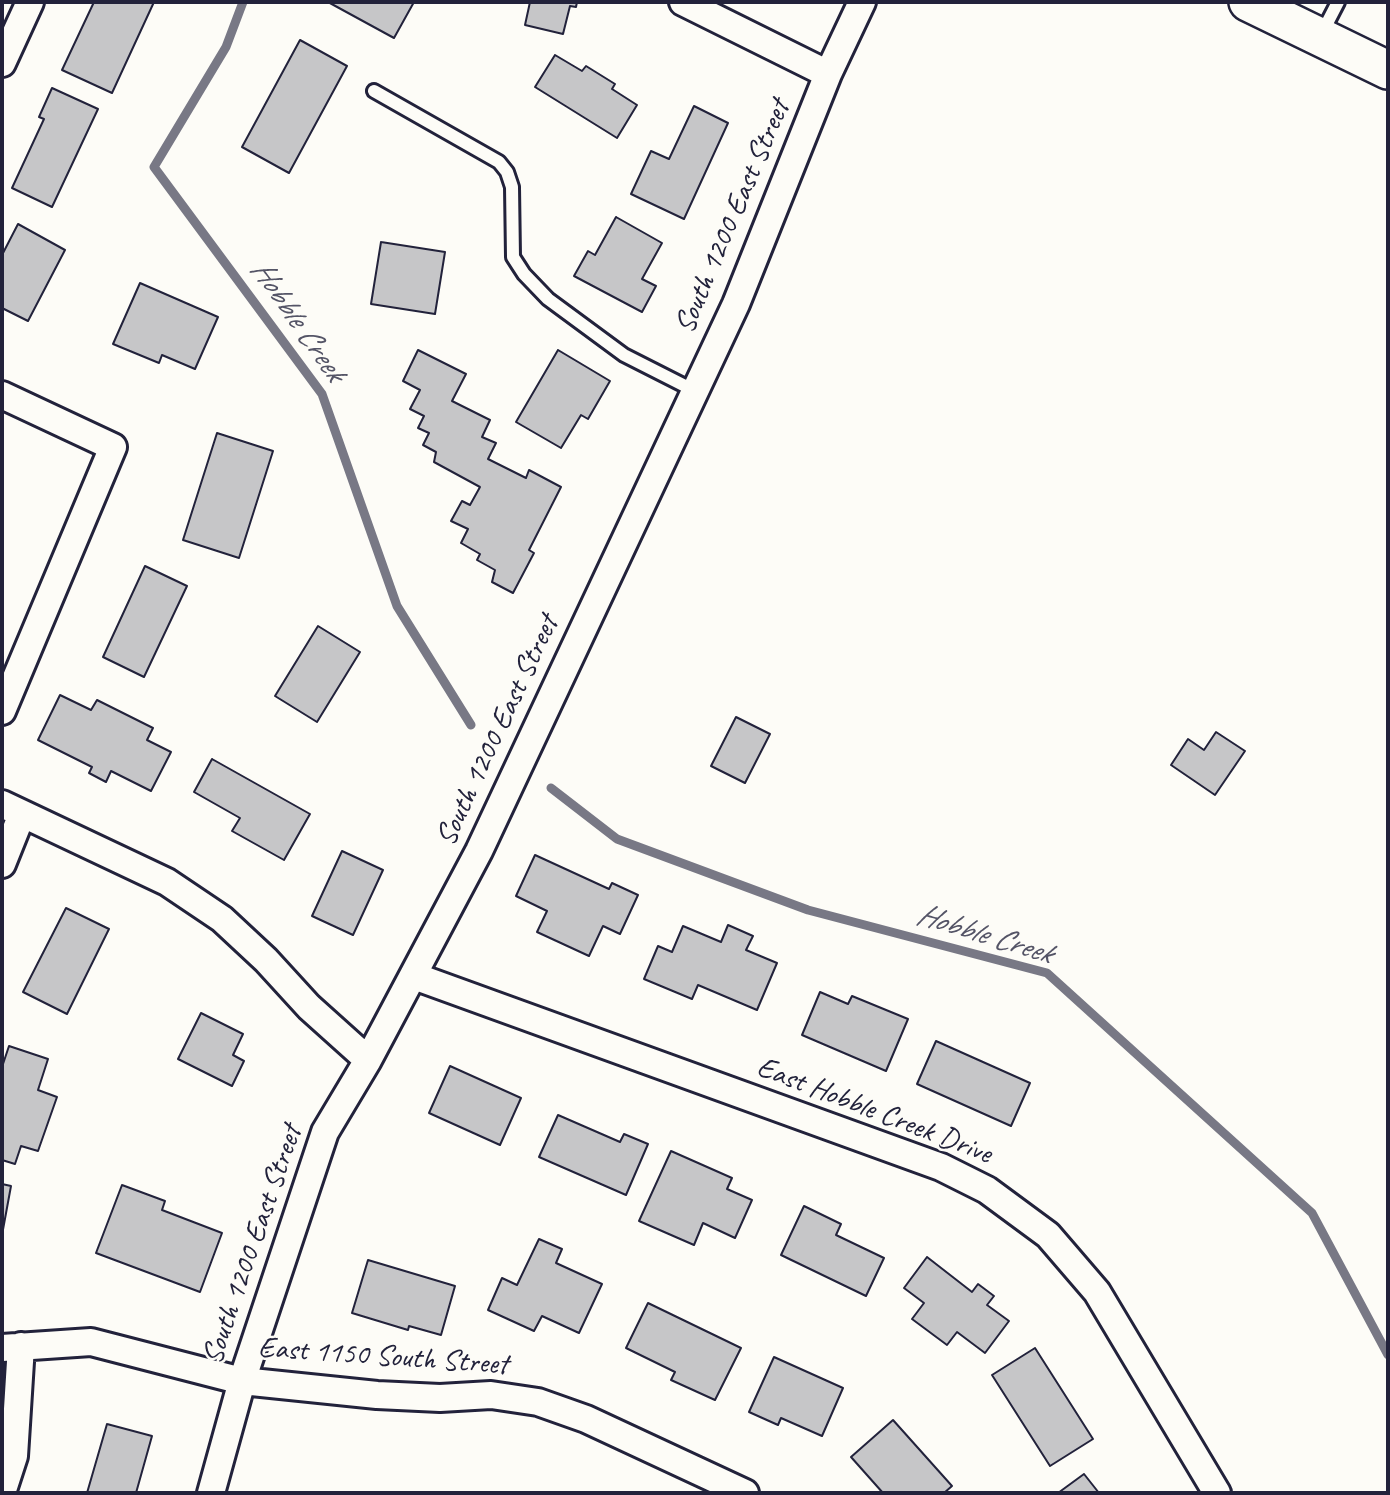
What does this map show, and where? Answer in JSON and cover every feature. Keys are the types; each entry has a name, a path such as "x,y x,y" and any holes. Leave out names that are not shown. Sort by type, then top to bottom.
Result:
{"street":[{"path":"2,64 30,2"},
{"path":"683,2 828,74"},
{"name":"South 1200 East Street","path":"211,1493 242,1381 325,1132 368,1060 479,851 736,303 828,74 862,2"},
{"path":"1261,4 1388,70"},
{"path":"2,711 113,447 6,398"},
{"path":"2,864 12,809 167,883 222,919 266,960 309,1007 368,1060"},
{"name":"East Hobble Creek Drive","path":"414,976 941,1167 987,1189 1048,1235 1097,1292 1217,1493"},
{"name":"East 1150 South Street","path":"11,1347 91,1342 242,1381 377,1395 440,1398 491,1395 538,1402 586,1419 745,1493"},
{"path":"2,1493 14,1456 11,1347"}],"lane":[{"path":"1320,37 1338,2"},
{"path":"374,91 499,162 507,172 512,187 513,257 524,274 548,299 624,355 695,391"}],"building":[{"path":"94,2 154,2 112,93 62,70"},
{"path":"328,2 414,2 394,38"},
{"path":"530,2 577,2 576,7 570,6 563,34 525,25"},
{"path":"300,40 347,66 289,173 242,147"},
{"path":"555,55 582,71 586,66 615,84 612,89 637,105 617,138 535,87"},
{"path":"52,88 98,109 52,207 12,188 44,119 39,117"},
{"path":"694,106 728,123 684,219 631,194 651,151 669,159"},
{"path":"616,217 662,243 642,279 656,286 642,312 574,276 588,251 595,255"},
{"path":"18,224 65,250 28,321 2,308 2,255"},
{"path":"381,242 445,252 435,314 371,304"},
{"path":"140,283 218,317 195,369 162,355 159,363 113,344"},
{"path":"418,350 466,374 452,401 490,420 482,437 496,443 488,459 526,478 529,470 561,487 529,550 534,553 513,593 492,582 495,570 477,560 480,554 461,543 468,529 451,521 462,501 470,505 480,487 434,462 436,452 423,445 429,433 418,428 424,416 410,409 420,390 403,381"},
{"path":"558,350 610,381 588,419 581,415 561,448 516,422"},
{"path":"217,433 273,451 239,558 183,540"},
{"path":"145,566 187,586 144,677 103,657"},
{"path":"318,626 360,652 317,722 275,696"},
{"path":"60,695 91,710 97,700 153,728 147,740 171,752 151,791 111,771 106,782 89,773 92,767 38,740"},
{"path":"736,717 770,734 745,783 711,766"},
{"path":"1216,732 1245,751 1215,795 1171,765 1188,739 1204,750"},
{"path":"212,759 310,814 284,860 232,831 240,818 194,792"},
{"path":"342,851 383,870 353,935 312,916"},
{"path":"535,855 609,889 612,883 638,895 620,934 603,926 589,956 537,932 547,911 516,896"},
{"path":"66,908 109,929 67,1014 23,992"},
{"path":"728,925 753,936 746,950 777,963 757,1010 698,985 692,999 644,979 658,946 672,952 683,926 721,942"},
{"path":"820,992 848,1004 852,996 908,1019 886,1071 802,1035"},
{"path":"201,1013 243,1034 233,1055 244,1061 232,1086 178,1059"},
{"path":"936,1041 1030,1083 1011,1126 917,1084"},
{"path":"9,1046 48,1059 38,1090 57,1097 38,1151 21,1146 15,1164 2,1160 2,1067"},
{"path":"450,1066 521,1098 500,1145 429,1113"},
{"path":"558,1115 620,1142 624,1134 648,1144 626,1195 539,1157"},
{"path":"671,1151 732,1178 727,1189 752,1200 735,1238 703,1223 694,1245 639,1221"},
{"path":"2,1184 11,1186 2,1235"},
{"path":"122,1185 165,1201 162,1210 222,1233 200,1292 96,1253"},
{"path":"804,1206 841,1224 836,1235 884,1258 866,1296 781,1255"},
{"path":"539,1239 562,1249 556,1263 602,1284 579,1333 542,1316 534,1331 488,1310 502,1278 517,1285"},
{"path":"927,1257 972,1292 978,1284 994,1296 987,1305 1009,1321 985,1353 957,1332 947,1345 912,1319 924,1303 904,1288"},
{"path":"368,1260 455,1286 441,1335 409,1326 408,1330 352,1313"},
{"path":"648,1303 741,1348 715,1400 671,1380 675,1372 626,1348"},
{"path":"1035,1348 1093,1439 1050,1466 992,1375"},
{"path":"774,1357 843,1388 822,1436 781,1418 778,1425 749,1412"},
{"path":"893,1420 952,1486 944,1493 883,1493 851,1457"},
{"path":"107,1424 152,1436 136,1493 87,1493"},
{"path":"1084,1474 1099,1493 1058,1493"}],"waterway":[{"name":"Hobble Creek","path":"243,2 226,47 154,167 322,394 397,606 471,725"},
{"name":"Hobble Creek","path":"551,788 617,839 808,910 1047,973 1312,1213 1388,1355"}]}
